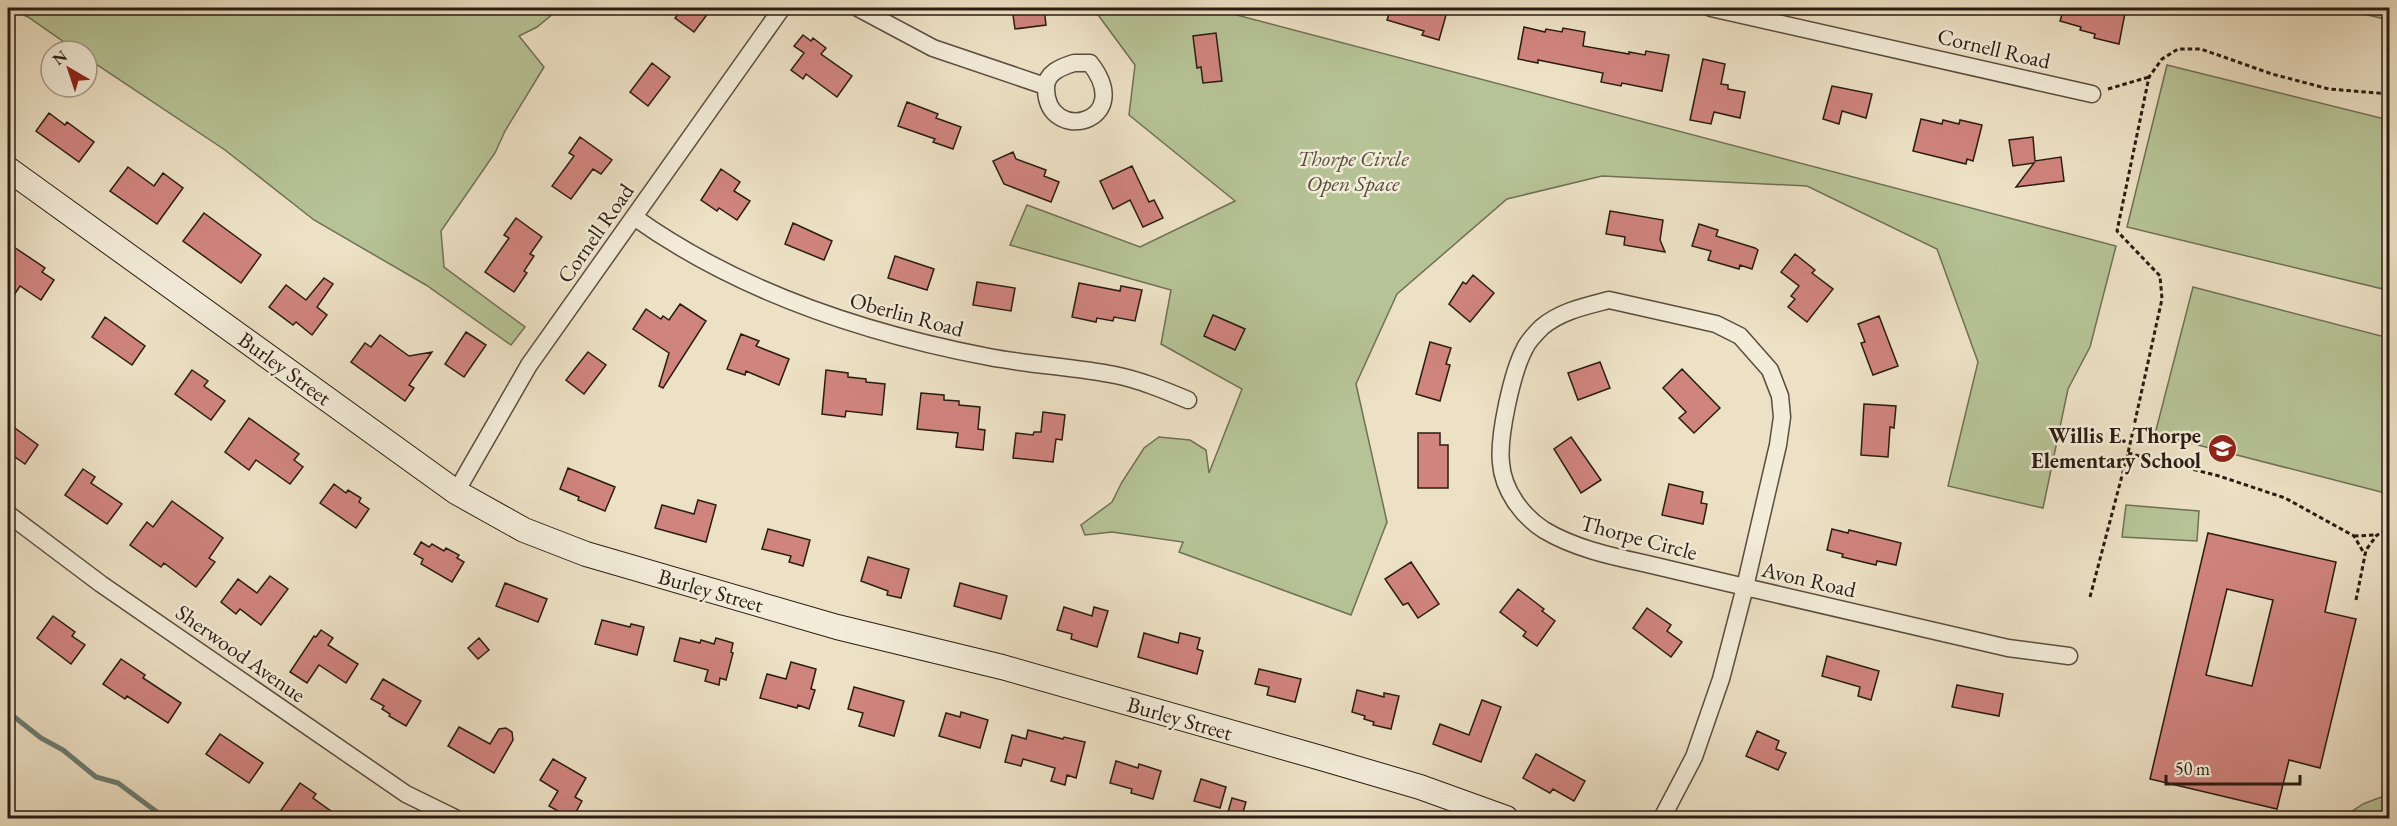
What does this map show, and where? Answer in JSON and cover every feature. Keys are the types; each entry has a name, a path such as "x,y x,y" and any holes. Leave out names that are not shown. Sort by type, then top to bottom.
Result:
{"main road":[{"name":"Burley Street","path":"8,169 456,492 524,530 586,554 837,627 1002,667 1310,754 1420,787 1506,819"}],"street":[{"name":"Cornell Road","path":"456,492 529,365 782,8"},
{"path":"858,8 933,48 1045,86"},
{"name":"Cornell Road","path":"1711,8 2092,94"},
{"name":"Oberlin Road","path":"634,217 663,238 769,294 841,320 942,348 1008,361 1113,374 1140,381 1188,400"},
{"name":"Thorpe Circle","path":"1609,300 1716,324 1740,336 1770,370 1780,396 1782,417 1778,445 1745,587 1608,555 1568,542 1543,529 1522,511 1508,488 1501,464 1501,435 1511,389 1525,348 1543,327 1562,314 1609,300"},
{"name":"Sherwood Avenue","path":"8,514 101,584 406,794 455,819"},
{"name":"Avon Road","path":"1662,819 1694,757 1721,679 1745,587 2008,648 2069,656"}],"path":[{"path":"2090,597 2128,453 2162,299 2160,276 2117,231 2149,77 2163,59 2178,49 2201,49 2272,74 2329,89 2390,94"},
{"path":"2092,94 2149,77"},
{"path":"2128,453 2219,476 2285,498 2354,536 2365,555"},
{"path":"2354,536 2377,535 2390,529"},
{"path":"2356,600 2365,555 2377,535"}],"green space":[{"path":"8,8 560,8 537,27 519,36 544,67 505,131 495,153 441,231 444,267 525,327 511,345 426,285 314,220 225,150 99,66 99,39 60,39 28,17"},
{"name":"Thorpe Circle Open Space","path":"1093,8 1158,13 1165,8 1210,8 2116,246 2090,347 2068,389 2043,508 1948,486 1978,362 1937,249 1807,186 1602,176 1507,199 1397,294 1356,384 1387,522 1351,615 1179,552 1183,542 1112,532 1085,535 1081,525 1112,502 1144,448 1159,437 1190,440 1206,450 1209,473 1242,389 1161,344 1171,290 1010,245 1027,205 1140,247 1235,201 1129,115 1135,65"},
{"path":"2338,8 2389,8 2389,20"},
{"path":"2167,65 2389,120 2390,280 2387,290 2127,227"},
{"path":"2193,287 2389,338 2389,494 2155,434"},
{"path":"2126,505 2199,511 2197,541 2122,537"},
{"path":"2389,794 2389,818 2342,818 2363,804"}],"building":[{"path":"683,8 712,8 694,32 675,18"},
{"path":"1012,8 1044,8 1046,25 1015,29"},
{"path":"1391,8 1448,8 1439,40 1422,35 1424,31 1387,20"},
{"path":"2064,8 2126,8 2119,44 2094,38 2095,34 2080,30 2081,27 2060,21"},
{"path":"1524,27 1545,32 1546,29 1562,32 1563,28 1585,32 1583,46 1629,54 1629,52 1645,55 1646,51 1669,55 1662,91 1622,83 1621,86 1601,82 1603,73 1538,60 1538,63 1518,59"},
{"path":"1216,33 1222,81 1203,83 1201,67 1197,68 1193,36"},
{"path":"803,35 811,41 813,38 826,48 821,54 852,76 837,97 806,74 803,79 791,70 804,53 794,46"},
{"path":"1703,59 1725,64 1721,84 1728,85 1728,89 1745,92 1740,118 1714,112 1711,124 1690,120"},
{"path":"652,63 670,77 648,106 630,92"},
{"path":"1832,86 1872,94 1866,118 1842,111 1839,124 1823,119"},
{"path":"907,102 938,114 936,118 961,127 953,149 933,142 935,139 898,126"},
{"path":"49,113 65,125 67,122 94,142 79,162 36,131"},
{"path":"1921,119 1942,124 1943,120 1959,124 1960,120 1982,125 1973,161 1967,159 1966,164 1913,151"},
{"path":"580,137 612,160 601,174 593,169 571,199 552,186 574,156 569,153"},
{"path":"2033,137 2035,161 2061,157 2064,181 2016,187 2034,163 2013,166 2009,140"},
{"path":"1013,152 1016,159 1046,170 1044,176 1059,182 1051,202 1004,184 993,161"},
{"path":"1132,166 1149,202 1154,200 1163,218 1143,227 1130,200 1113,209 1100,181"},
{"path":"128,167 154,186 163,173 183,188 157,224 110,191"},
{"path":"721,169 740,182 734,191 750,201 737,220 719,208 717,211 701,200"},
{"path":"1610,211 1663,220 1660,240 1665,252 1624,245 1625,237 1606,234"},
{"path":"204,213 261,255 241,283 183,241"},
{"path":"516,218 542,237 530,254 534,256 524,271 527,273 514,292 485,272 509,238 504,235"},
{"path":"793,223 832,241 824,260 785,244"},
{"path":"1699,224 1718,230 1716,236 1758,250 1752,269 1740,265 1739,269 1708,260 1711,251 1692,246"},
{"path":"8,243 45,268 42,272 54,280 41,300 20,286 8,304"},
{"path":"1795,254 1815,270 1812,273 1833,289 1807,322 1788,307 1795,299 1791,296 1799,286 1781,272"},
{"path":"895,256 934,269 927,290 888,278"},
{"path":"1473,275 1494,293 1470,322 1449,304 1463,282 1466,284"},
{"path":"324,278 333,284 317,307 327,315 312,335 296,322 293,325 269,307 286,285 306,300"},
{"path":"977,282 1015,288 1011,311 973,305"},
{"path":"1079,283 1120,291 1121,286 1142,290 1135,321 1114,317 1113,321 1097,318 1096,322 1072,317"},
{"path":"680,304 706,321 663,388 659,386 669,353 633,329 646,309 661,319 663,316 669,320"},
{"path":"1213,315 1245,329 1235,350 1204,336"},
{"path":"1879,316 1898,366 1873,375 1861,343 1865,342 1858,324"},
{"path":"105,317 145,346 132,365 92,337"},
{"path":"466,332 486,345 464,377 445,364"},
{"path":"741,334 759,341 756,346 789,359 779,385 746,371 745,375 727,369"},
{"path":"380,335 409,356 432,352 409,385 414,388 405,401 351,362 365,343 371,347"},
{"path":"1430,342 1451,348 1446,364 1450,365 1440,401 1416,394"},
{"path":"588,352 606,365 584,394 566,380"},
{"path":"1600,362 1610,388 1578,400 1568,373"},
{"path":"1682,369 1720,408 1694,433 1679,418 1686,412 1663,388"},
{"path":"192,370 208,381 204,386 225,401 211,420 175,394"},
{"path":"826,370 848,373 848,377 866,379 866,382 885,384 882,415 846,411 845,417 822,414"},
{"path":"921,393 944,395 944,400 959,401 959,405 980,407 978,429 985,430 983,450 956,447 958,433 917,429"},
{"path":"1864,404 1896,406 1894,428 1890,427 1888,457 1861,455"},
{"path":"1043,412 1065,415 1062,440 1056,439 1053,462 1013,458 1016,433 1033,435 1034,432 1041,432"},
{"path":"249,418 299,454 294,460 303,467 290,484 256,460 249,470 225,452"},
{"path":"8,423 38,445 25,464 8,452"},
{"path":"1418,433 1440,433 1440,445 1448,445 1448,488 1418,488"},
{"path":"1571,437 1601,480 1581,493 1554,449"},
{"path":"568,468 615,487 605,511 578,500 579,497 560,489"},
{"path":"83,469 95,477 91,483 122,504 107,524 65,495"},
{"path":"334,484 346,493 348,490 361,498 359,502 369,509 356,528 320,503"},
{"path":"1669,484 1703,492 1701,503 1707,504 1703,524 1662,515"},
{"path":"698,500 716,505 706,542 655,528 662,505 694,514"},
{"path":"172,501 223,538 209,558 215,562 196,587 164,563 161,567 130,545 147,522 153,527"},
{"path":"768,529 810,540 803,566 789,562 791,556 762,549"},
{"path":"1832,529 1848,533 1849,530 1901,543 1896,565 1877,561 1876,565 1842,557 1843,554 1827,550"},
{"path":"2208,533 2336,562 2325,612 2356,619 2320,768 2289,760 2277,809 2150,779","holes":["2227,589 2273,600 2252,686 2206,675"]},
{"path":"421,542 429,547 432,544 444,551 446,548 459,555 457,558 464,562 452,582 421,564 423,559 414,554"},
{"path":"868,557 909,569 901,598 887,595 888,591 861,581"},
{"path":"1411,562 1439,604 1418,618 1408,603 1403,605 1385,579"},
{"path":"270,576 288,589 261,625 240,609 236,614 221,602 238,579 257,593"},
{"path":"505,583 547,599 538,622 496,606"},
{"path":"960,583 1007,596 1001,619 954,606"},
{"path":"1518,589 1544,609 1542,611 1555,621 1537,646 1523,636 1526,632 1500,612"},
{"path":"1064,607 1092,616 1094,607 1108,611 1097,647 1071,639 1072,634 1057,630"},
{"path":"1647,608 1671,625 1667,631 1682,642 1671,657 1633,628"},
{"path":"53,616 75,632 72,636 85,645 71,664 37,638"},
{"path":"602,620 630,627 631,624 644,627 637,655 595,644"},
{"path":"321,630 333,638 328,645 358,664 346,683 319,665 307,683 290,672 314,636 316,637"},
{"path":"1144,633 1178,643 1180,633 1200,638 1197,649 1203,651 1197,674 1138,657"},
{"path":"479,638 489,650 478,659 468,648"},
{"path":"680,638 714,644 716,638 733,643 731,652 733,653 726,680 720,678 719,685 705,681 708,670 674,661"},
{"path":"1827,656 1879,671 1871,700 1858,696 1860,687 1822,676"},
{"path":"121,659 145,675 143,678 181,703 168,723 127,696 125,699 103,684"},
{"path":"791,662 816,669 811,689 815,690 809,709 760,698 767,674 786,679"},
{"path":"1259,669 1301,679 1295,702 1267,695 1269,687 1255,684"},
{"path":"383,679 421,701 406,726 389,716 390,714 382,709 384,706 371,699"},
{"path":"1957,685 2003,694 1999,716 1952,707"},
{"path":"854,687 904,701 894,736 859,726 863,713 848,709"},
{"path":"1357,690 1384,697 1384,693 1399,696 1391,729 1373,725 1374,722 1364,719 1365,716 1352,712"},
{"path":"1482,700 1501,707 1481,762 1433,744 1440,724 1469,735"},
{"path":"961,712 988,720 980,748 939,736 946,713 960,717"},
{"path":"459,727 490,744 499,729 506,728 512,732 513,740 494,773 448,746"},
{"path":"1028,730 1085,742 1076,778 1067,775 1065,785 1051,781 1055,768 1023,759 1021,766 1005,762 1012,735 1026,739"},
{"path":"1757,731 1779,741 1776,749 1786,753 1778,770 1746,756"},
{"path":"220,734 263,763 249,783 206,754"},
{"path":"1536,754 1585,781 1574,801 1553,789 1550,793 1523,778"},
{"path":"553,759 586,778 575,797 582,801 572,819 549,806 558,791 540,780"},
{"path":"1116,761 1138,768 1139,764 1161,771 1153,799 1131,793 1132,789 1110,783"},
{"path":"1201,779 1226,787 1220,808 1194,801"},
{"path":"300,783 316,794 313,798 342,819 275,819"},
{"path":"1232,798 1246,802 1241,819 1226,819"}],"waterway":[{"path":"8,712 41,738 63,750 96,777 118,783 165,818"}],"place":[{"name":"Willis E. Thorpe Elementary School","path":"2222,448"}]}
